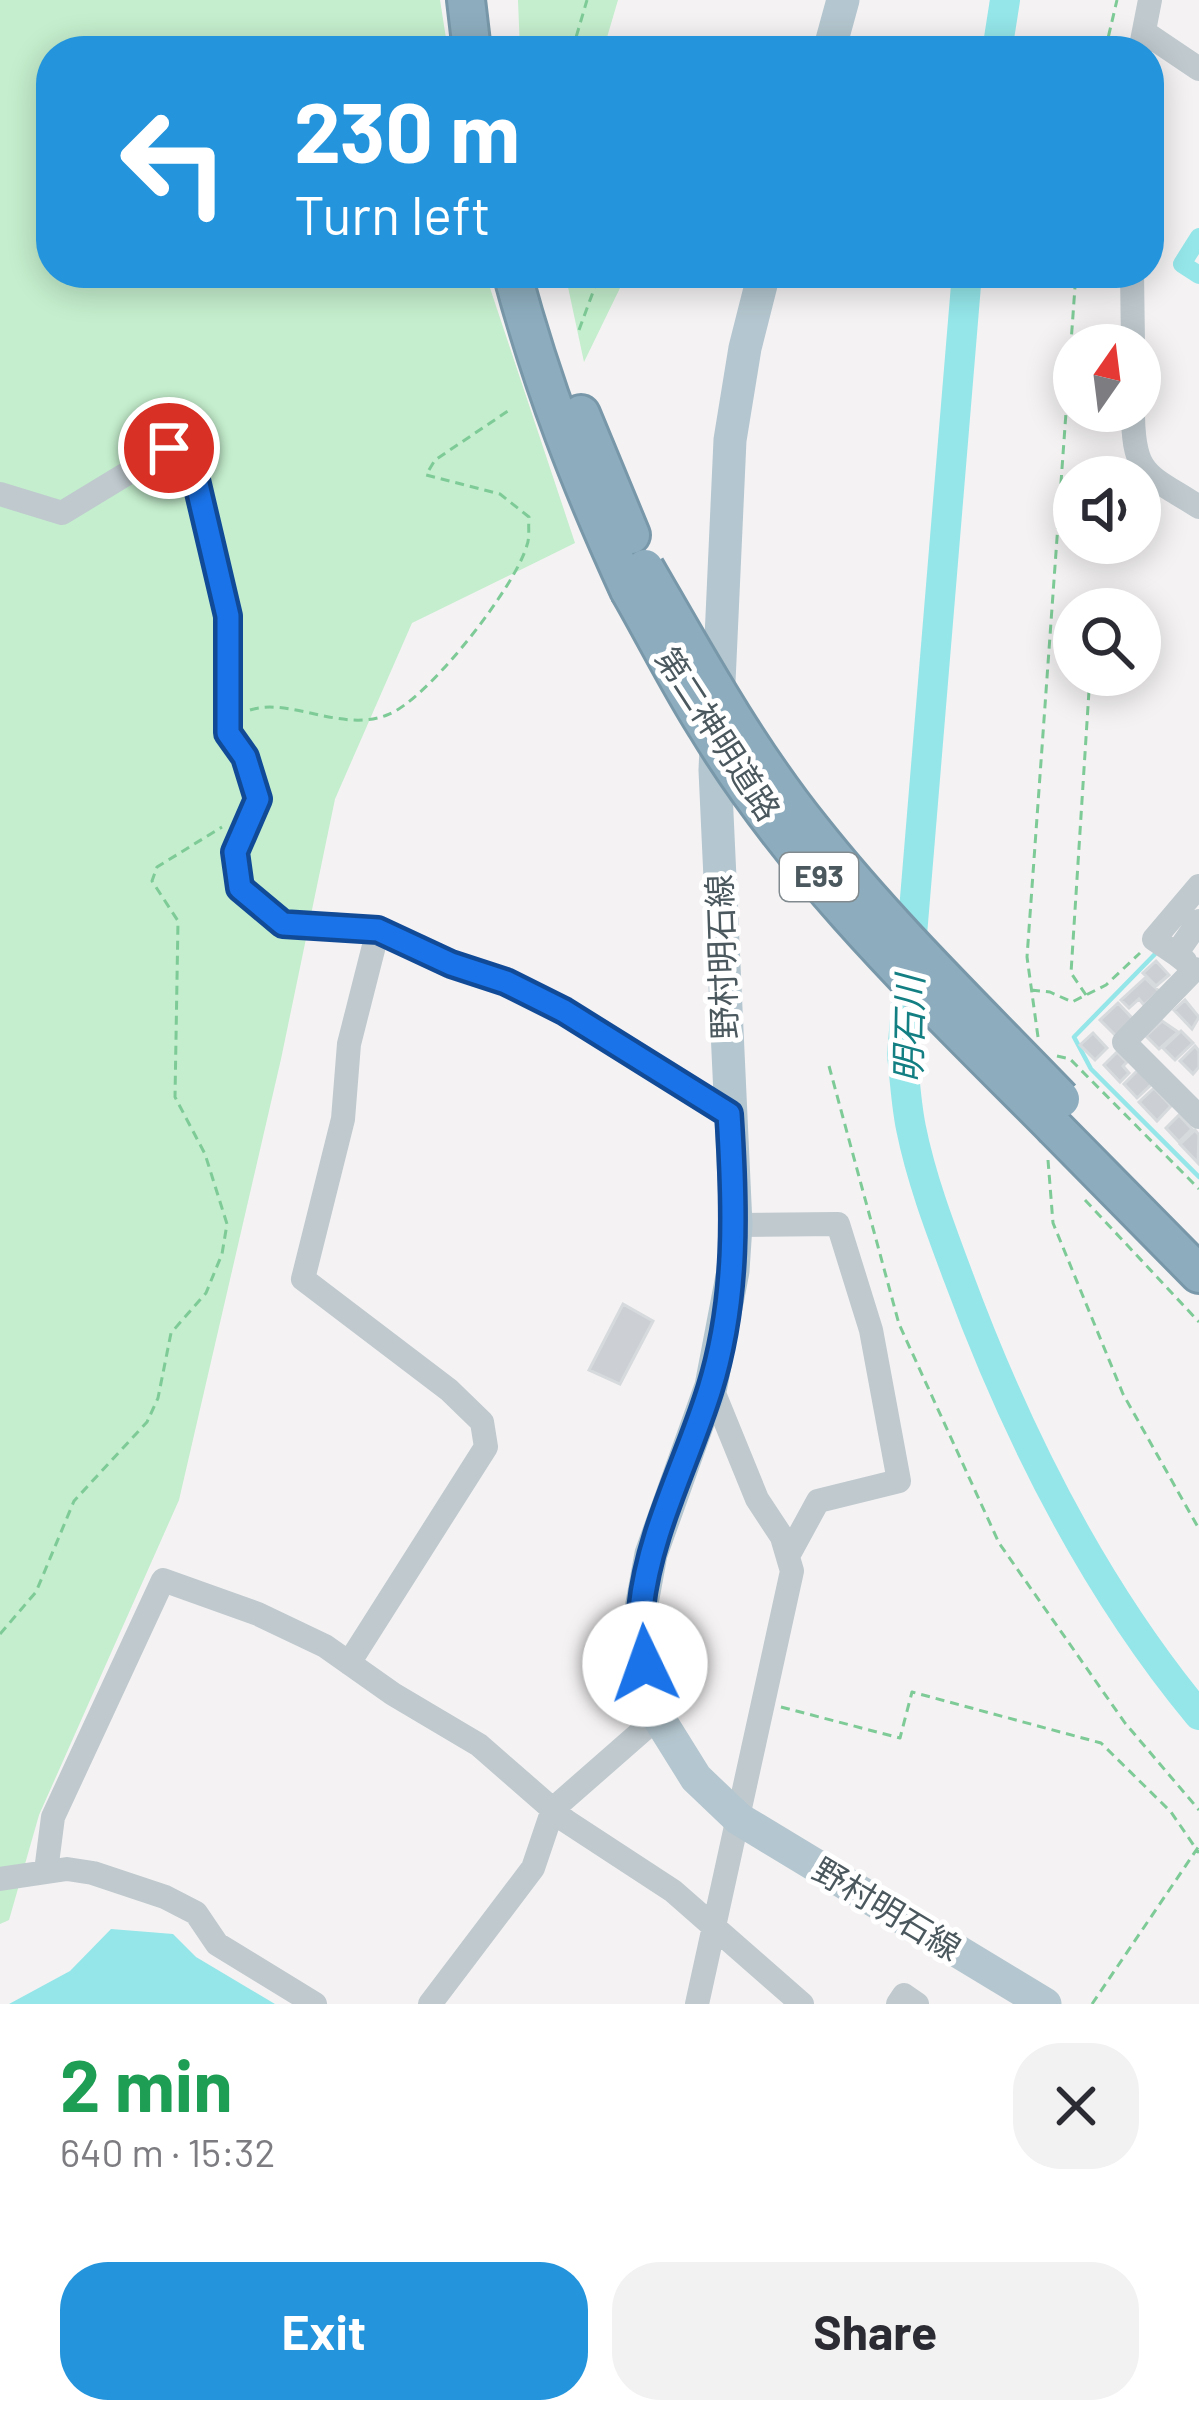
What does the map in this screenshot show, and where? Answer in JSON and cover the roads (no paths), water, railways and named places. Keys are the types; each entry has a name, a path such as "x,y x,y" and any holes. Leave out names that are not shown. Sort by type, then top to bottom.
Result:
{"highway":[{"path":"466,0 470,36"},
{"path":"491,0 495,36"},
{"name":"第二神明道路","path":"516,288 575,474 637,579 707,728 785,837 894,965 1199,1274"},
{"name":"第二神明道路","path":"543,288 637,579"},
{"name":"第二神明道路","path":"1054,1129 1199,1238"}],"main road":[{"path":"833,36 843,0"},
{"name":"野村明石線","path":"760,288 730,440 715,770 736,1225 733,1271 711,1386 650,1554 640,1613 645,1664 658,1717 696,1778 740,1820 1045,2004"}],"street":[{"path":"1143,36 1150,0"},
{"path":"1164,53 1199,70"},
{"path":"1132,288 1132,324"},
{"path":"1133,432 1133,448 1142,470 1199,508"},
{"path":"0,494 62,513 169,448 189,450 228,616 228,733 245,757 258,799 235,852 240,888 283,924 378,930 564,1011 729,1114"},
{"path":"1181,958 1199,886"},
{"path":"1199,921 1181,958 1124,1042 1199,1118"},
{"path":"349,1663 486,1447 482,1422 449,1390 303,1279 343,1119 350,1044 378,930"},
{"path":"736,1225 838,1224 871,1330 899,1481 818,1501 788,1556"},
{"path":"697,2004 792,1571 782,1537 757,1499 711,1386"},
{"path":"46,1870 53,1816 163,1580 258,1614 325,1646 479,1745 566,1821 674,1891 802,2004"},
{"path":"430,2004 532,1868 553,1809 658,1717"},
{"path":"0,1879 46,1870 93,1873 181,1905 196,1912 218,1944 315,2004"},
{"path":"898,2004 904,1995 917,2004"}],"water":[{"path":"111,1929 173,1934 196,1957 275,2004 9,2004 70,1971"}],"waterway":[{"name":"明石川","path":"999,36 1005,0"},
{"path":"1199,237 1182,264 1199,275"},
{"name":"明石川","path":"966,288 902,1055 909,1119 944,1240 1032,1450 1124,1614 1199,1715"},
{"path":"1157,952 1074,1037 1091,1069 1199,1177"}]}
